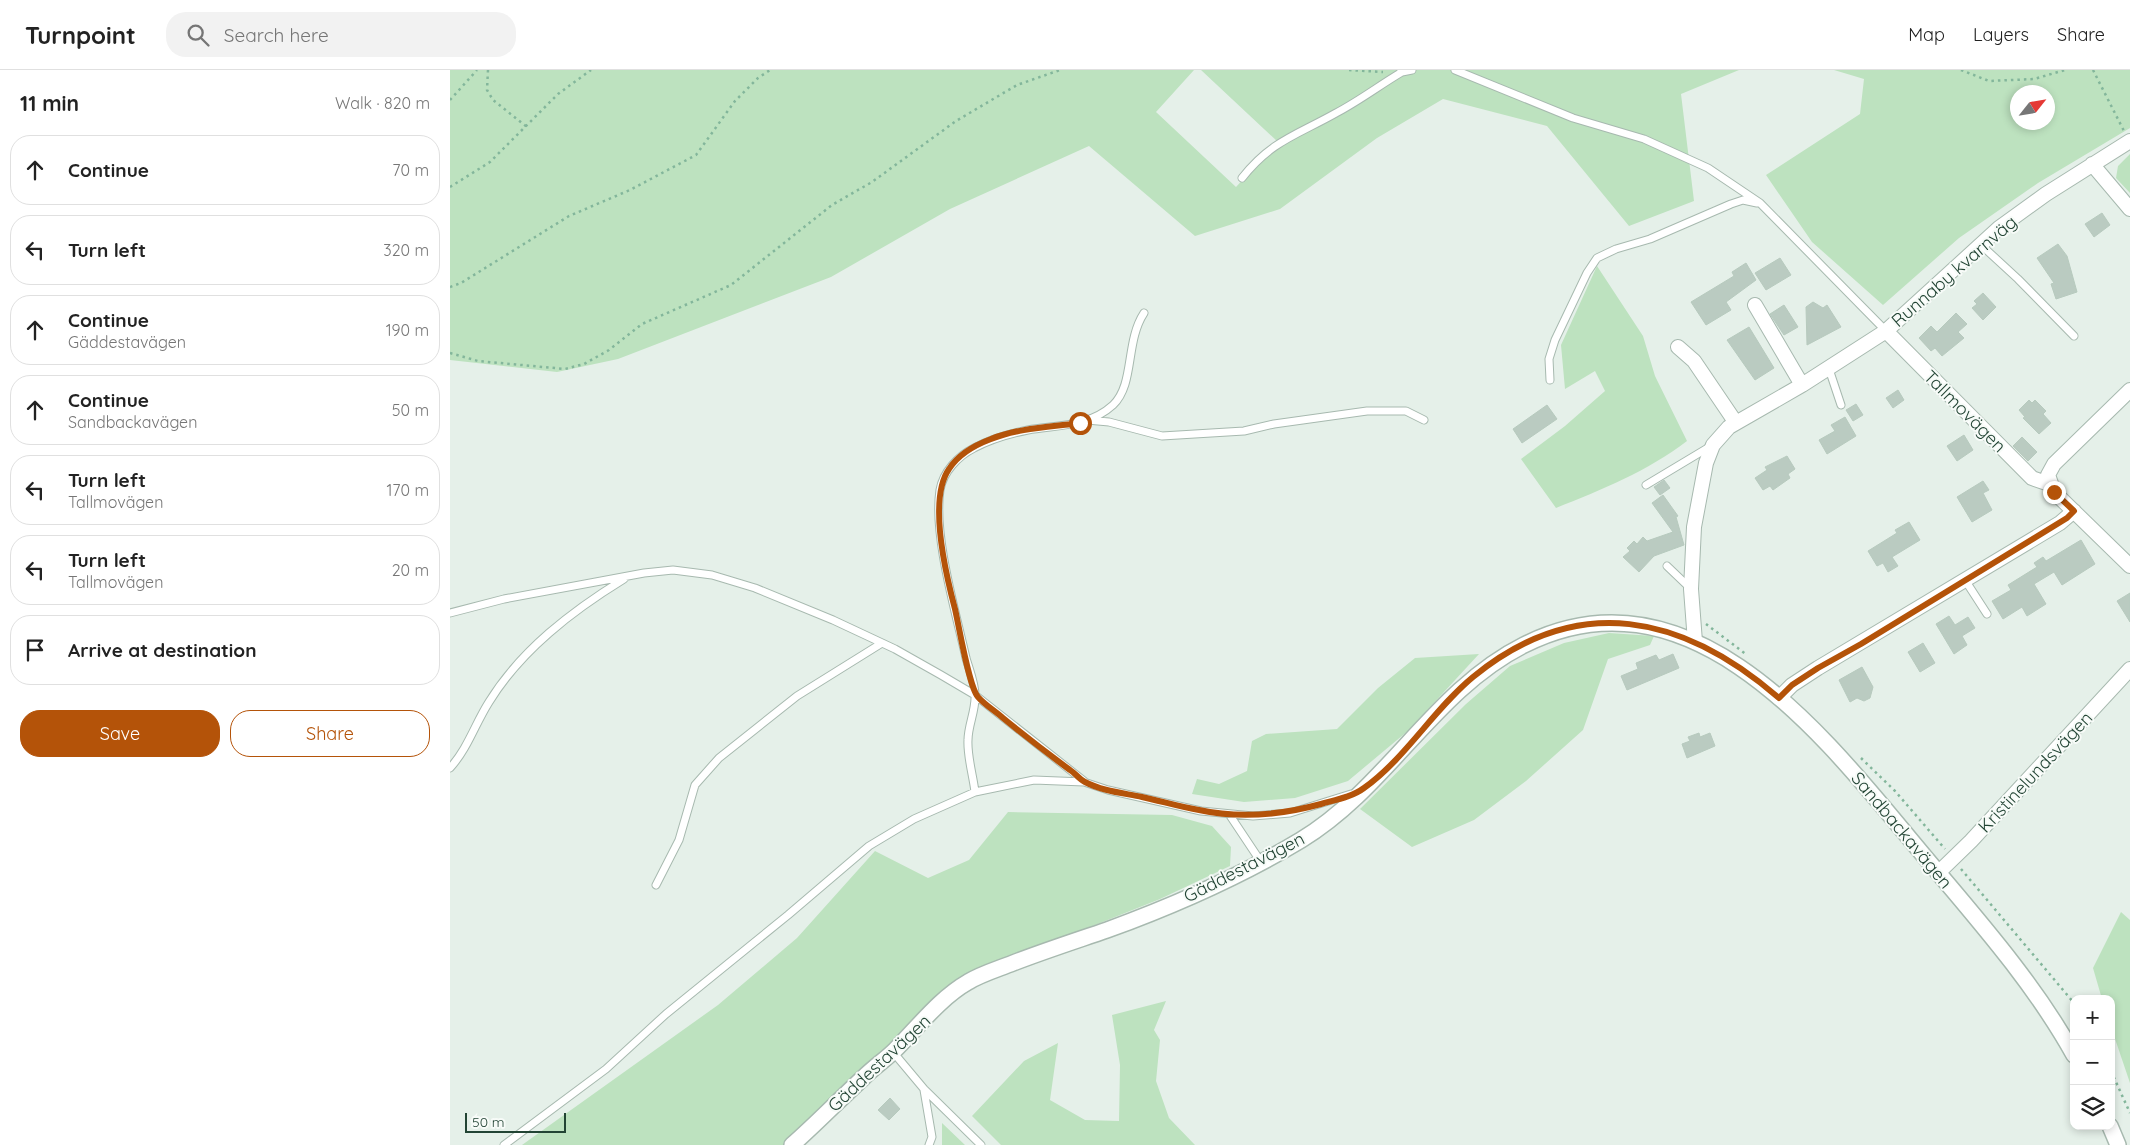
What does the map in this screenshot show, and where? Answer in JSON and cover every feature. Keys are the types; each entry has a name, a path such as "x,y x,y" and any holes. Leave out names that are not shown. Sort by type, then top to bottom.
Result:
{"street":[{"name":"Runnaby kvarnväg","path":"1695,642 1690,589 1694,527 1706,463 1713,445 1729,427 1829,369 1886,332 1980,244 2038,200 2129,141"},
{"path":"2092,164 2130,209"},
{"path":"1755,305 1802,385"},
{"name":"Tallmovägen","path":"1886,332 2032,478 2050,484 2074,511 2130,566"},
{"path":"1678,347 1694,361 1736,423"},
{"path":"2050,484 2048,475 2050,469 2130,390"},
{"path":"1779,698 1792,685 1818,668 2060,523 2074,511"},
{"name":"Gäddestavägen","path":"792,1145 893,1052 925,1018 968,982 1077,939 1138,918 1261,862 1305,837 1363,789 1390,764 1472,678 1498,659 1527,643 1560,630 1596,622 1627,623 1664,629 1695,642"},
{"name":"Sandbackavägen","path":"1695,642 1732,662 1779,698 1821,737 1850,768 2029,985 2070,1049"},
{"name":"Kristinelundsvägen","path":"1938,873 1971,841 2130,669"},
{"path":"2112,1130 2118,1145"}],"lane":[{"path":"1242,178 1266,152 1290,136 1335,114 1402,71 1412,70"},
{"path":"1455,70 1573,118 1669,148 1708,168 1760,203 1886,332"},
{"path":"1550,380 1549,359 1555,340 1587,273 1597,258 1605,253 1650,239 1731,204 1743,200 1760,203"},
{"path":"1980,244 2018,279 2074,336"},
{"path":"1087,420 1114,404 1128,379 1130,346 1136,326 1144,313"},
{"path":"1829,369 1841,405"},
{"path":"976,792 968,740 975,695 951,595 940,525 940,490 948,470 964,453 992,439 1087,420 1110,422 1162,436 1244,431 1274,424 1367,411 1406,411 1424,420"},
{"path":"1646,485 1696,453 1713,445"},
{"path":"1667,566 1690,589"},
{"path":"450,613 504,599 628,576 673,570 712,575 755,588 882,643 975,695 1055,761 1084,782"},
{"path":"450,768 458,759 488,703 509,672 535,646 576,611 628,576"},
{"path":"1965,580 1987,614"},
{"path":"656,885 679,840 695,785 713,765 736,743 797,696 882,643"},
{"path":"504,1145 606,1069 666,1014 788,915 869,846 914,819 976,792 1034,780 1084,782 1108,790 1201,811 1253,816 1290,813 1341,799 1363,789"},
{"path":"1229,814 1261,862"},
{"path":"893,1052 924,1089 981,1145"},
{"path":"924,1089 932,1137 929,1145"}],"path":[{"path":"450,100 477,70"},
{"path":"488,70 487,90 492,100 527,127"},
{"path":"450,187 490,162 558,94 591,70"},
{"path":"450,287 461,283 569,216 630,190 696,156 735,101 758,78 770,70"},
{"path":"450,353 478,361 565,369 584,364 609,350 642,324 731,285 832,205 872,182 956,121 1016,85 1060,70"},
{"path":"1349,70 1402,71"},
{"path":"1961,70 1989,81 2034,79 2065,70"},
{"path":"2093,70 2129,141"},
{"path":"2115,1080 2130,1113"}],"green space":[{"path":"450,70 1194,70 1156,112 1236,187 1278,142 1201,70 1739,70 1681,94 1694,201 1629,226 1547,126 1443,99 1377,138 1280,209 1195,236 1089,146 950,209 831,277 618,359 557,372 450,360"},
{"path":"1834,70 2130,70 2130,128 2038,183 1959,238 1883,305 1812,242 1766,175 1860,114 1864,79"},
{"path":"2130,154 2130,193 2116,178 2118,166"},
{"path":"1597,266 1643,336 1655,376 1687,441 1640,471 1556,508 1521,459 1565,426 1605,391 1595,371 1565,389 1561,345"},
{"path":"1609,633 1654,636 1650,645 1608,659 1583,730 1526,781 1474,820 1412,847 1360,809 1466,704 1510,666 1564,643"},
{"path":"1479,654 1409,730 1348,781 1295,798 1244,802 1192,794 1197,779 1219,784 1247,771 1252,741 1266,734 1337,729 1378,688 1415,658"},
{"path":"1008,812 1172,815 1212,826 1231,847 1230,866 1160,899 1070,935 1016,954 968,976 932,1003 784,1145 522,1145 718,1005 797,938 875,851 928,878 969,860"},
{"path":"2121,912 2130,920 2130,1083 2115,1039 2115,995 2101,995 2093,968"},
{"path":"1166,1001 1154,1030 1160,1040 1156,1081 1169,1118 1195,1145 1001,1145 972,1116 1024,1061 1058,1043 1050,1100 1085,1120 1119,1121 1120,1065 1112,1015"},
{"path":"942,1123 965,1145 942,1145"}],"building":[{"path":"2102,213 2110,225 2094,237 2085,224"},
{"path":"2058,244 2067,256 2077,292 2056,299 2051,284 2054,283 2037,258"},
{"path":"1780,258 1791,275 1766,290 1755,273"},
{"path":"1746,263 1756,280 1726,302 1731,310 1706,325 1691,302 1734,276 1732,272"},
{"path":"1983,293 1996,307 1983,320 1972,308 1977,304 1974,301"},
{"path":"1813,302 1823,308 1827,305 1841,327 1807,345 1806,307"},
{"path":"1784,305 1798,327 1784,335 1770,314"},
{"path":"1956,313 1967,324 1958,332 1964,338 1942,356 1935,348 1931,351 1919,338 1931,326 1937,332"},
{"path":"1749,327 1774,368 1755,380 1727,340"},
{"path":"1898,390 1904,400 1893,408 1886,398"},
{"path":"2029,400 2032,403 2035,400 2046,411 2043,414 2051,423 2039,434 2023,418 2025,417 2019,410"},
{"path":"1856,404 1863,415 1853,421 1846,410"},
{"path":"1547,405 1557,419 1522,443 1513,429"},
{"path":"1845,417 1856,436 1827,454 1819,440 1835,431 1831,425"},
{"path":"1964,435 1973,450 1957,461 1947,446"},
{"path":"2022,437 2037,452 2028,461 2013,446"},
{"path":"1787,456 1795,469 1788,474 1790,478 1773,490 1770,486 1763,490 1755,478 1767,470 1765,467"},
{"path":"1664,480 1670,488 1660,495 1654,487"},
{"path":"1983,481 1989,490 1983,493 1992,510 1972,522 1957,497"},
{"path":"1663,495 1678,516 1676,517 1684,545 1654,556 1639,572 1623,557 1630,551 1627,548 1634,541 1637,544 1643,537 1647,541 1673,532 1652,503"},
{"path":"1909,522 1920,540 1892,557 1898,566 1888,572 1883,563 1877,566 1868,551 1897,533 1895,530"},
{"path":"2081,540 2095,564 2062,585 2054,572 2034,584 2046,604 2027,616 2022,607 2003,619 1992,601 2011,590 2008,585 2037,567 2034,563 2043,557 2046,561"},
{"path":"2130,593 2130,622 2117,601"},
{"path":"1949,616 1955,625 1968,617 1975,628 1962,636 1967,645 1954,654 1936,624"},
{"path":"1923,643 1935,663 1920,672 1908,652"},
{"path":"1673,654 1679,668 1627,690 1621,676 1638,669 1636,663 1656,655 1659,660"},
{"path":"1862,667 1873,687 1870,698 1864,701 1857,698 1850,702 1839,680"},
{"path":"1699,733 1700,737 1710,733 1715,746 1687,758 1682,744 1690,741 1688,737"},
{"path":"890,1098 900,1109 889,1120 878,1110"}],"route":[{"path":"1080,423 1027,430 992,439 964,453 948,470 940,490 940,525 951,595 975,695 1055,761 1069,769 1084,782 1108,790 1201,811 1253,816 1290,813 1341,799 1363,789 1390,764 1472,678 1498,659 1527,643 1560,630 1596,622 1627,623 1664,629 1695,642 1732,662 1779,698 1792,685 1818,668 1861,644 2067,518 2074,511 2054,492"}]}
